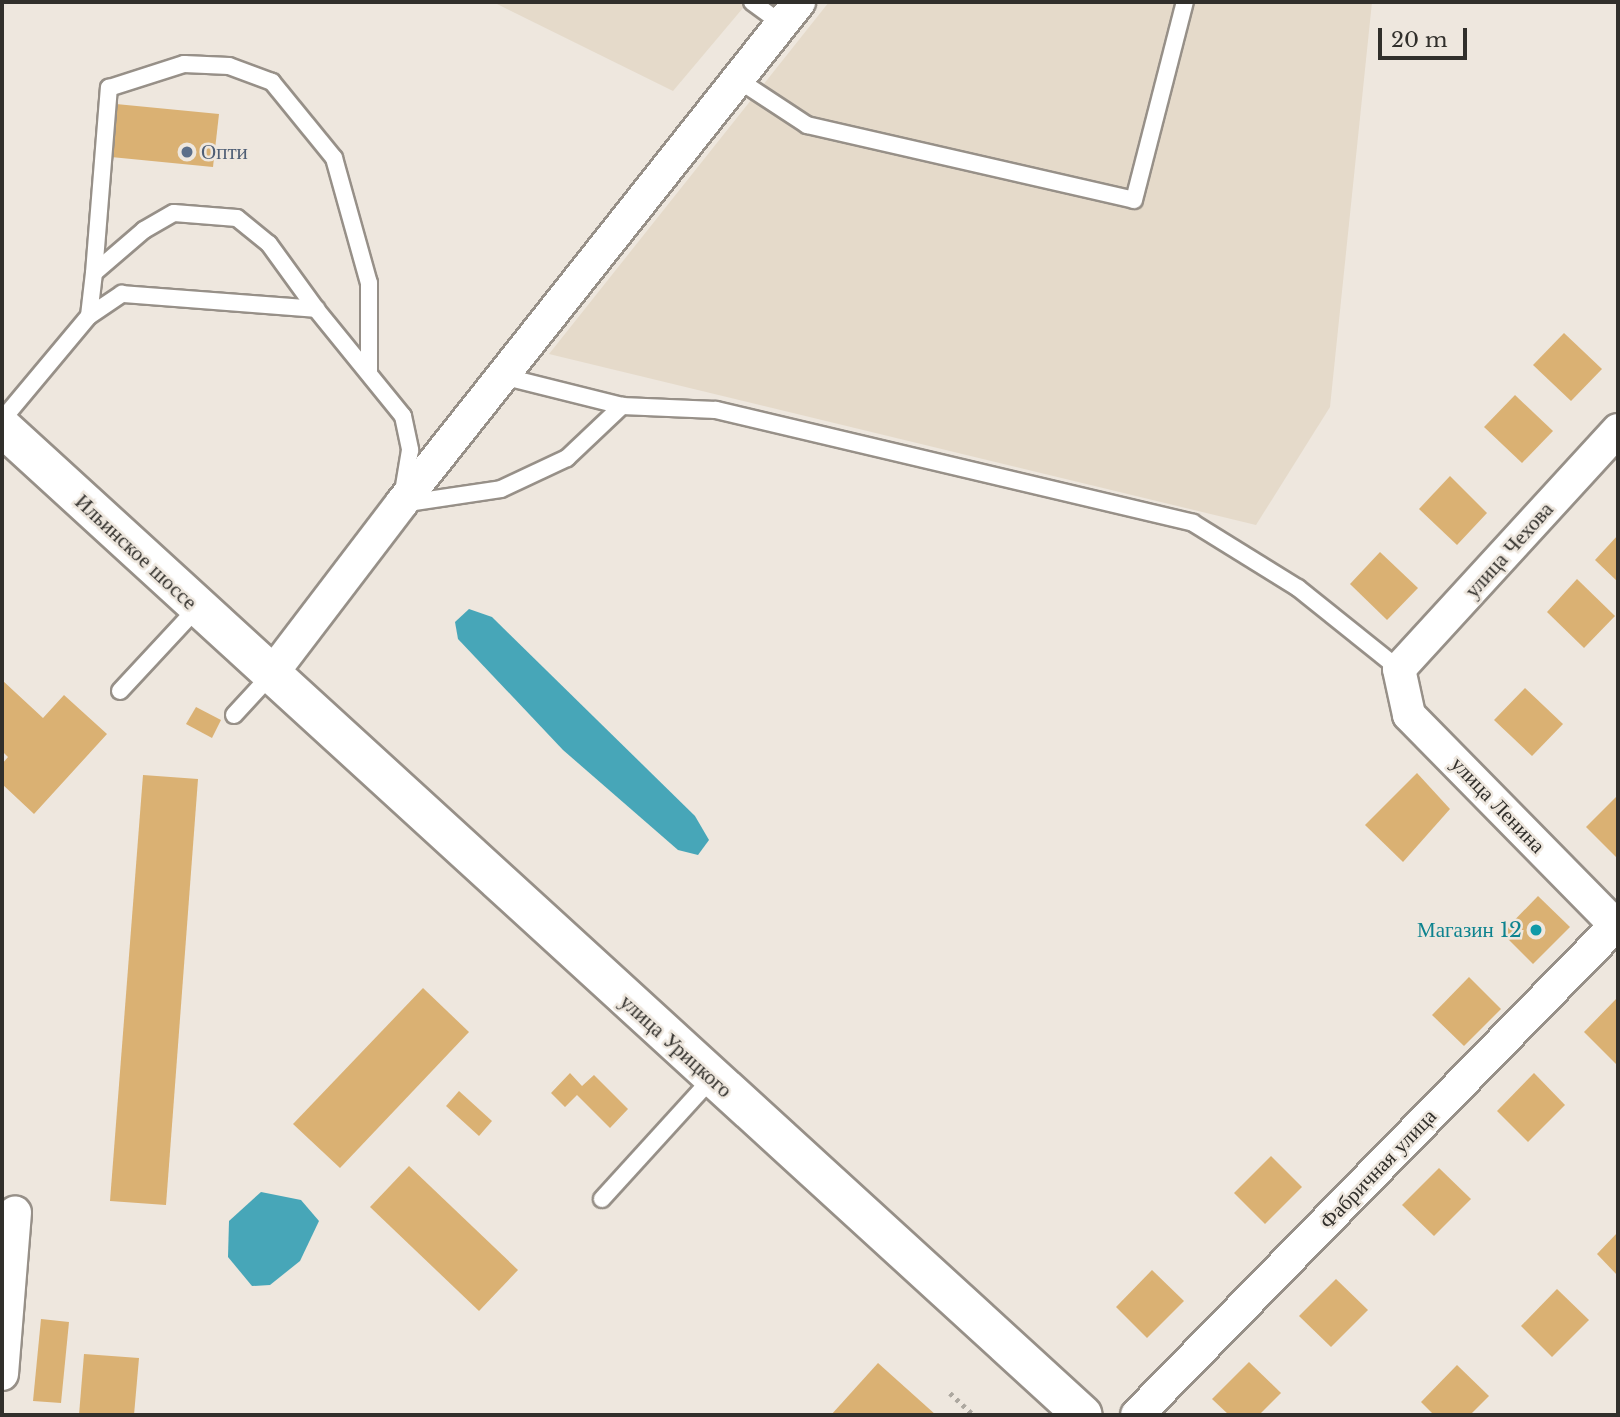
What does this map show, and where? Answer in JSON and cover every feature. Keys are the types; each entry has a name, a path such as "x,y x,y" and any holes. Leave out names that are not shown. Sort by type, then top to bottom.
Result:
{"main road":[{"name":"Ильинское шоссе","path":"2,427 270,676"},
{"name":"улица Урицкого","path":"270,676 1083,1415"}],"street":[{"path":"270,676 401,504 790,13"},
{"name":"улица Чехова","path":"1399,670 1618,430"},
{"name":"улица Ленина","path":"1399,670 1409,715 1618,925"},
{"name":"Фабричная улица","path":"1137,1415 1618,925"},
{"path":"2,1374 15,1213"}],"lane":[{"path":"752,2 790,13"},
{"path":"737,79 807,125 1134,200 1185,2"},
{"path":"89,316 109,88 184,64 229,66 272,82 334,158 369,283 369,371"},
{"path":"94,273 144,230 174,213 237,218 269,244 316,309 369,371 402,416 410,450 401,504 501,489 567,458 622,406"},
{"path":"2,420 89,316 122,294 316,309"},
{"path":"502,376 622,406 716,410 1193,523 1298,588 1399,670"},
{"path":"120,691 197,608"},
{"path":"234,715 270,676"},
{"path":"602,1199 712,1078"}],"path":[{"path":"950,1393 974,1415"}],"shaded area":[{"path":"493,2 748,2 673,91"},
{"path":"829,2 1372,2 1330,407 1256,525 549,354"}],"water":[{"path":"469,609 492,617 695,816 709,840 698,855 678,850 563,750 458,639 455,622"},
{"path":"261,1192 301,1200 319,1221 300,1261 270,1285 252,1286 228,1257 229,1221"}],"building":[{"path":"116,104 219,114 213,167 111,157"},
{"path":"1564,333 1602,369 1571,401 1533,365"},
{"path":"1515,395 1553,431 1522,463 1484,427"},
{"path":"1450,476 1487,513 1457,545 1419,509"},
{"path":"1618,535 1618,582 1595,560"},
{"path":"1380,552 1418,588 1387,620 1350,584"},
{"path":"1577,579 1615,616 1584,648 1547,612"},
{"path":"2,680 43,718 64,695 107,734 34,814 2,784 2,764 8,757 2,751"},
{"path":"1525,688 1563,724 1532,756 1494,720"},
{"path":"196,707 221,720 212,738 186,724"},
{"path":"1417,773 1450,809 1403,862 1365,825"},
{"path":"143,775 198,779 166,1205 110,1201"},
{"path":"1618,795 1618,859 1586,827"},
{"name":"Магазин 12","path":"1538,896 1570,927 1533,964 1502,933"},
{"path":"1469,977 1501,1009 1464,1046 1432,1015"},
{"path":"423,988 469,1032 340,1168 293,1124"},
{"path":"1618,997 1618,1061 1616,1064 1584,1032"},
{"path":"570,1073 582,1086 594,1075 628,1109 610,1128 577,1095 565,1107 551,1093"},
{"path":"1534,1073 1565,1105 1528,1142 1497,1111"},
{"path":"459,1091 492,1121 479,1136 446,1106"},
{"path":"1271,1156 1302,1187 1265,1224 1234,1193"},
{"path":"409,1166 518,1270 479,1311 370,1207"},
{"path":"1439,1168 1471,1199 1434,1236 1402,1205"},
{"path":"1618,1232 1618,1276 1597,1254"},
{"path":"1152,1270 1184,1301 1147,1338 1116,1307"},
{"path":"1336,1279 1368,1310 1331,1347 1299,1316"},
{"path":"1557,1289 1589,1320 1552,1357 1521,1326"},
{"path":"41,1319 69,1322 61,1403 33,1401"},
{"path":"84,1354 139,1358 134,1415 79,1415"},
{"path":"1249,1362 1281,1393 1259,1415 1229,1415 1212,1399"},
{"path":"878,1363 936,1415 831,1415"},
{"path":"1457,1365 1489,1396 1470,1415 1434,1415 1421,1402"}],"place":[{"name":"Опти","path":"187,152"},
{"name":"Магазин 12","path":"1536,930"}]}
